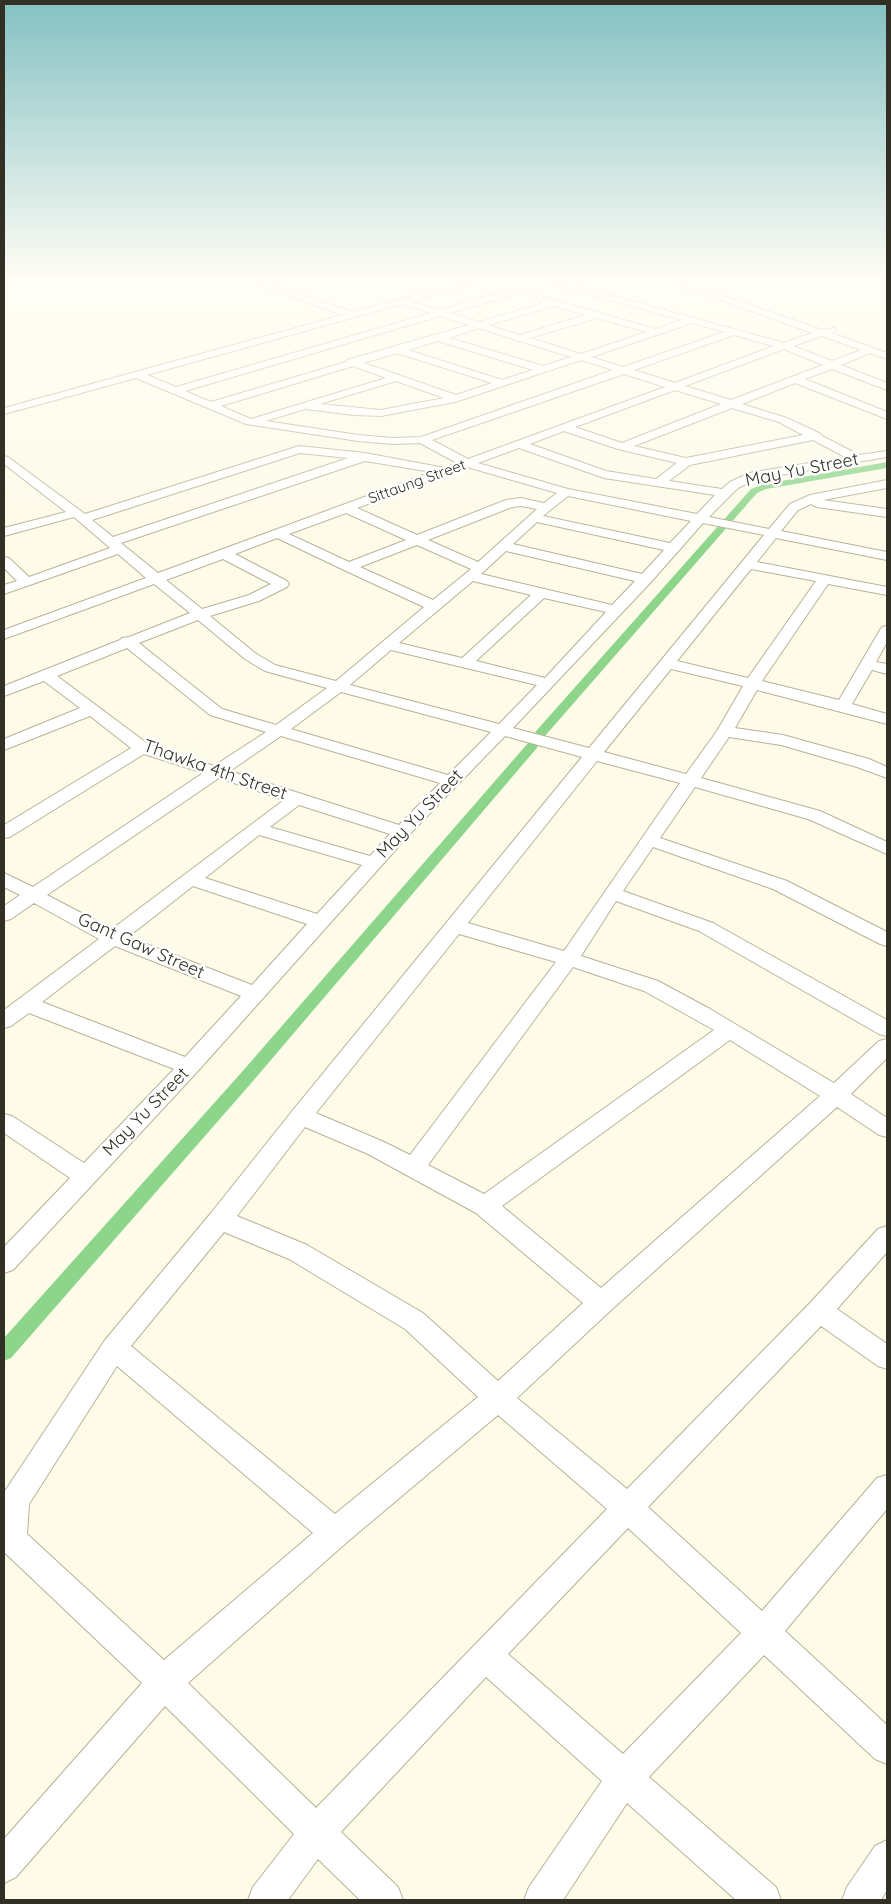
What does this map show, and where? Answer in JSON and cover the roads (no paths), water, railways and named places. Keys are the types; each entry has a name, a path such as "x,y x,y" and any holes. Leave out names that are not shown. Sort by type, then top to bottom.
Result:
{"street":[{"path":"4,411 160,369"},
{"path":"174,390 249,369"},
{"path":"209,406 334,369"},
{"path":"370,369 501,414"},
{"path":"455,369 501,384"},
{"path":"306,406 354,412 381,413 455,399 541,369"},
{"path":"618,369 783,420 817,436 857,459"},
{"path":"138,375 250,422 365,439 422,440 630,369"},
{"name":"Sittaung Street","path":"4,636 444,471 521,445 724,369"},
{"path":"622,447 820,369"},
{"path":"840,369 887,387"},
{"path":"250,422 394,378"},
{"path":"795,379 887,416"},
{"path":"565,428 622,447 686,462"},
{"path":"659,482 686,462 817,436"},
{"path":"422,440 468,464 566,492 887,556"},
{"path":"521,445 604,474 724,493"},
{"path":"4,532 80,516 293,450 306,449 365,457 444,471"},
{"name":"May Yu Street","path":"4,1263 189,1068 402,832 548,683 724,493 734,485 752,476 887,454"},
{"path":"4,590 116,546 365,457"},
{"path":"4,460 80,516 250,656 270,668 594,754 814,816 887,849"},
{"path":"385,1900 164,1682 12,1540 15,1501 114,1348 220,1220 301,1116 748,564 770,534 794,507 806,501 887,484"},
{"path":"4,915 279,730 338,687 475,572 540,512 566,492"},
{"path":"806,501 887,513"},
{"path":"349,567 510,503 521,502 540,512 675,548"},
{"path":"346,508 417,540 475,572 540,594 615,610"},
{"path":"278,534 433,606"},
{"path":"503,546 646,579"},
{"path":"4,691 201,614 254,598 282,584 224,554"},
{"path":"4,562 27,582"},
{"path":"748,564 887,591"},
{"path":"413,1168 569,959 612,893 725,731 752,684 825,578"},
{"path":"465,663 540,594"},
{"path":"843,706 887,630"},
{"path":"127,642 216,712 451,781"},
{"path":"388,645 548,683"},
{"path":"667,663 843,706 887,719"},
{"path":"867,664 887,669"},
{"name":"Thawka 4th Street","path":"45,674 142,748 402,832"},
{"path":"4,745 92,709"},
{"path":"725,731 784,740 887,773"},
{"path":"4,834 142,748"},
{"path":"4,1021 297,798"},
{"path":"257,829 374,863"},
{"path":"649,840 780,885 887,940"},
{"name":"Gant Gaw Street","path":"4,879 113,938 255,994"},
{"path":"190,879 321,922"},
{"path":"612,893 706,927 887,1029"},
{"path":"455,926 569,959 651,986 729,1030 836,1095 887,1129"},
{"path":"26,1004 189,1068"},
{"path":"485,1206 729,1030"},
{"path":"4,1865 164,1682 335,1533 498,1398 601,1303 836,1095 887,1046"},
{"path":"301,1116 376,1148 485,1206 601,1303"},
{"path":"4,1122 85,1176"},
{"path":"220,1220 298,1252 414,1321 498,1398 629,1509 887,1747"},
{"path":"266,1900 316,1834 486,1655 819,1311 887,1236"},
{"path":"819,1311 887,1358"},
{"path":"114,1348 335,1533"},
{"path":"542,1900 625,1777 763,1633 887,1488"},
{"path":"486,1655 763,1900"},
{"path":"860,1900 887,1858"}],"waterway":[{"path":"541,733 754,491 764,487 887,465"},
{"path":"4,1352 247,1077 532,746"}]}
